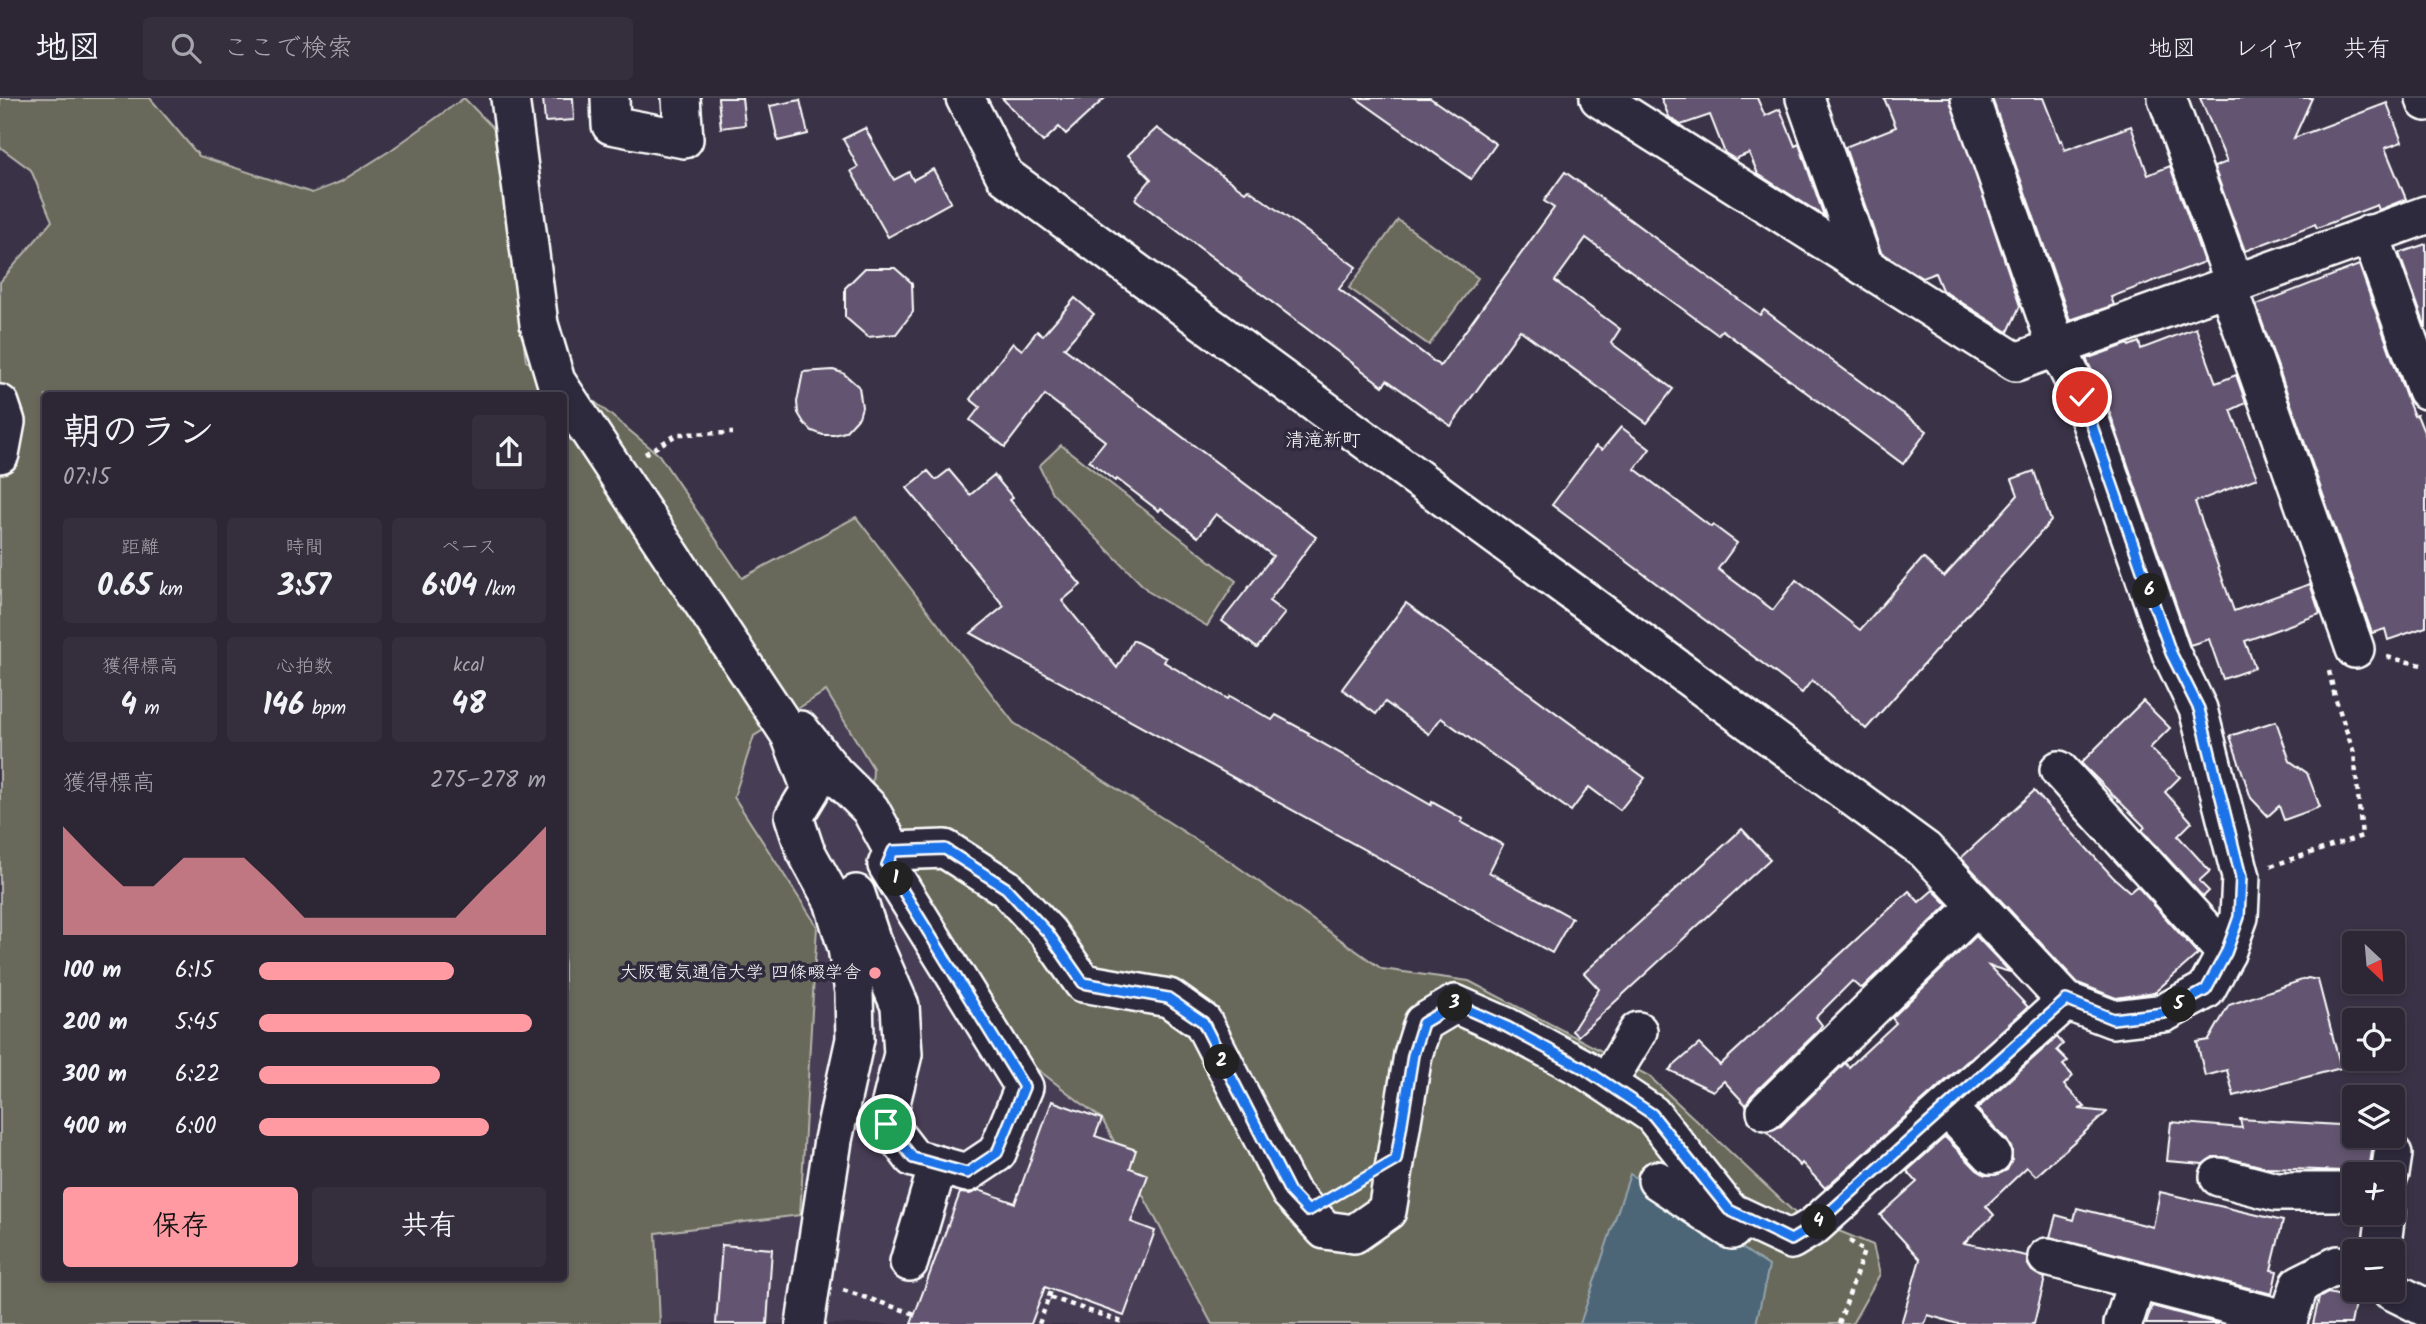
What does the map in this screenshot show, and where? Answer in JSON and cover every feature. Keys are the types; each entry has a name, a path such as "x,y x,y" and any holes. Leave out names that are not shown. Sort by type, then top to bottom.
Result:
{"street":[{"path":"510,98 539,324 556,380 564,392"},
{"path":"610,98 611,125 684,139 681,98"},
{"path":"965,98 1005,176 1925,850 2066,1000 2113,1019 2164,1013 2206,990 2226,953 2239,917 2241,877 2199,709 2171,653 2082,397 2057,348 1970,98"},
{"path":"1599,98 2016,362 2426,215"},
{"path":"1805,98 1864,266"},
{"path":"2167,98 2230,284 2341,657"},
{"path":"2370,234 2426,390"},
{"path":"567,397 790,735 811,789 825,842 857,896 871,939 900,1006 903,1054 886,1124 913,1158 967,1173 997,1153 1024,1087 887,865 893,851"},
{"path":"0,404 6,422 0,454"},
{"path":"790,735 800,730 834,773 870,809 893,851"},
{"path":"2059,770 2226,953"},
{"path":"805,1324 832,1145 855,1039 854,992 847,948 833,901 805,850 794,817 811,789"},
{"path":"893,851 945,849 1006,888 1048,933 1083,983 1168,998 1203,1022 1290,1192 1325,1230 1354,1234 1387,1211 1413,1055 1423,1023 1455,1004 1507,1027 1583,1068 1652,1114 1729,1210 1809,1229"},
{"path":"1766,1111 1977,906"},
{"path":"1657,1180 1761,1249 1770,1249 1809,1229 2066,1000"},
{"path":"1607,1083 1638,1031"},
{"path":"1947,1108 1992,1156"},
{"path":"909,1262 937,1165"},
{"path":"2219,1177 2276,1192 2342,1192"},
{"path":"2047,1257 2288,1322 2300,1284 2338,1265 2342,1267"},
{"path":"2123,1324 2137,1281"},
{"path":"2405,1298 2426,1308"}],"path":[{"path":"644,454 678,434 733,433"},
{"path":"2241,877 2362,836 2354,753 2335,697 2341,657"},
{"path":"1308,1211 1396,1160"},
{"path":"1809,1229 1864,1251 1839,1324"},
{"path":"843,1290 915,1314"},
{"path":"1039,1324 1051,1290"},
{"path":"1049,1297 1122,1322"}],"shaded area":[{"name":"大阪電気通信大学 四條畷学舎","path":"812,668 1263,1324 0,1324 43,1281 567,1281 567,1266 705,716"}],"green space":[{"path":"0,98 150,98 199,156 312,193 340,182 391,150 464,98 497,132 526,361 595,402 659,455 742,578 856,517 1014,723 1231,862 1382,969 1469,981 1649,1076 1795,1213 1873,1245 1880,1274 1852,1324 1212,1324 1102,1119 1003,1043 872,787 873,768 826,691 754,736 734,797 817,926 800,1215 656,1233 660,1324 0,1324 0,282 52,221 31,170 0,147"},
{"path":"1398,220 1478,278 1429,345 1349,288"},
{"path":"1061,445 1236,581 1207,626 1149,592 1052,493 1039,466"}],"water":[{"path":"1630,1174 1769,1266 1756,1324 1580,1324"}],"building":[{"path":"543,98 573,98 574,120 545,122"},
{"path":"718,98 742,98 745,125 721,128"},
{"path":"1002,98 1105,98 1066,134 1059,127 1043,142"},
{"path":"1356,98 1430,98 1496,144 1471,179"},
{"path":"1661,98 1757,98 1765,116 1780,109 1795,146 1799,144 1824,216 1758,174 1749,153 1735,159 1725,153 1710,115 1681,125 1669,117"},
{"path":"1884,98 1950,98 2020,306 2008,332 1942,290 1935,273 1922,278 1881,252 1845,147 1896,127"},
{"path":"1992,98 2043,98 2065,150 2131,126 2148,175 2170,166 2204,262 2111,297 2114,305 2070,320"},
{"path":"2200,98 2312,98 2294,138 2387,103 2402,142 2385,148 2406,199 2379,210 2377,205 2317,228 2315,224 2245,251 2214,167 2227,162"},
{"path":"800,100 808,134 778,141 770,106"},
{"path":"865,128 894,180 909,172 913,180 933,169 951,202 888,237 851,171 858,167 843,139"},
{"path":"1157,128 1245,192 1248,189 1356,267 1339,289 1440,366 1554,208 1544,201 1565,172 1760,315 1764,310 1927,431 1903,464 1722,330 1718,335 1586,238 1555,281 1620,329 1611,343 1673,389 1647,423 1520,330 1451,426 1387,380 1383,386 1135,199 1151,179 1128,155"},
{"path":"2426,244 2426,328 2399,253"},
{"path":"2359,265 2406,397 2426,437 2426,627 2388,640 2385,629 2372,633 2256,305"},
{"path":"865,268 895,268 912,283 913,312 896,334 868,337 845,317 845,288"},
{"path":"1075,298 1094,314 1064,348 1316,537 1269,601 1285,613 1257,648 1222,621 1273,556 1216,514 1198,537 1161,508 1159,511 1117,479 1115,481 1089,461 1105,441 1045,395 1005,447 970,420 980,407 970,399 1013,343 1022,350 1037,331 1043,335"},
{"path":"2196,328 2216,383 2236,375 2246,403 2231,410 2257,478 2195,502 2234,611 2310,584 2320,614 2245,641 2255,668 2223,679 2209,639 2190,645 2102,390 2086,359 2139,342 2141,349"},
{"path":"833,370 843,373 859,387 862,407 859,417 845,432 823,435 812,431 804,423 798,413 797,402 803,372"},
{"path":"1621,427 1650,449 1635,469 1711,527 1713,525 1737,543 1718,569 1773,610 1796,580 1860,630 1923,558 1944,577 2018,495 2012,479 2034,471 2051,521 1866,729 1812,680 1802,693 1552,505 1596,446 1602,450"},
{"path":"949,470 970,495 994,475 1013,498 1010,500 1081,585 1062,601 1117,668 1133,640 1166,658 1164,662 1228,699 1230,696 1272,720 1276,715 1431,805 1432,802 1463,819 1461,822 1503,845 1489,872 1572,918 1552,953 971,633 1004,606 907,488 928,471 936,480"},
{"path":"1406,603 1645,778 1620,810 1589,787 1571,811 1441,718 1429,734 1385,702 1376,714 1342,689"},
{"path":"2143,701 2170,728 2150,748 2180,777 2165,792 2192,822 2178,836 2210,871 2199,881 2209,891 2203,897 2142,830 2145,827 2081,763"},
{"path":"2276,721 2290,761 2307,773 2320,807 2284,820 2279,806 2268,816 2251,798 2230,736"},
{"path":"2034,791 2113,877 2130,892 2137,886 2198,954 2155,992 2116,998 2078,983 1961,858"},
{"path":"1742,829 1770,859 1578,1036 1572,1031 1599,989 1584,973"},
{"path":"1933,890 1948,905 1863,987 1860,988 1852,981 1816,1017 1822,1025 1816,1033 1751,1096 1746,1105 1724,1081 1713,1091 1669,1070 1699,1044 1720,1065 1909,891 1919,902"},
{"path":"1976,936 2010,972 1989,966 2028,1007 1825,1188 1766,1131 1781,1126 1845,1063 1849,1067 1896,1023 1892,1018"},
{"path":"2308,978 2318,980 2341,1068 2234,1096 2227,1070 2205,1076 2197,1042 2209,1040 2229,1005"},
{"path":"2057,1037 2063,1044 2057,1050 2068,1061 2063,1065 2073,1076 2064,1085 2085,1107 2079,1109 2107,1112 2036,1176 2027,1167 1986,1206 1994,1215 1964,1243 2027,1256 2027,1263 2032,1271 2045,1278 2034,1324 1958,1324 1928,1315 1925,1324 1901,1324 1920,1259 1880,1215 1917,1182 1907,1171 1945,1137 1985,1175 1996,1175 2007,1170 2012,1160 2012,1149 2007,1140 1977,1109"},
{"path":"1052,1101 1102,1119 1095,1136 1136,1150 1130,1168 1148,1175 1131,1222 1155,1231 1124,1316 1045,1287 1031,1324 911,1324 960,1193 970,1194 979,1190 1015,1203"},
{"path":"2240,1119 2342,1125 2342,1148 2373,1148 2370,1162 2342,1162 2342,1171 2268,1168 2224,1157 2213,1157 2203,1164 2167,1161 2171,1122 2242,1128"},
{"path":"2160,1192 2283,1221 2271,1270 2277,1271 2272,1294 2050,1237 2056,1215 2074,1220 2077,1208 2153,1227"},
{"path":"722,1245 772,1249 767,1324 716,1324"},
{"path":"2328,1293 2342,1296 2342,1302 2355,1302 2351,1324 2313,1324 2319,1298"},
{"path":"2152,1306 2219,1324 2146,1324"}],"place":[{"name":"大阪電気通信大学 四條畷学舎","path":"875,973"}],"district":[{"name":"清滝新町","path":"1323,441"}],"route":[{"path":"886,1124 913,1158 967,1173 997,1153 1024,1087 887,865 893,851 945,849 1006,888 1048,933 1083,983 1168,998 1203,1022 1290,1192 1308,1211 1396,1160 1413,1055 1423,1023 1455,1004 1507,1027 1583,1068 1652,1114 1729,1210 1791,1240 1814,1226 2066,1000 2113,1019 2164,1013 2206,990 2226,953 2239,917 2241,877 2199,709 2171,653 2082,397"}]}
